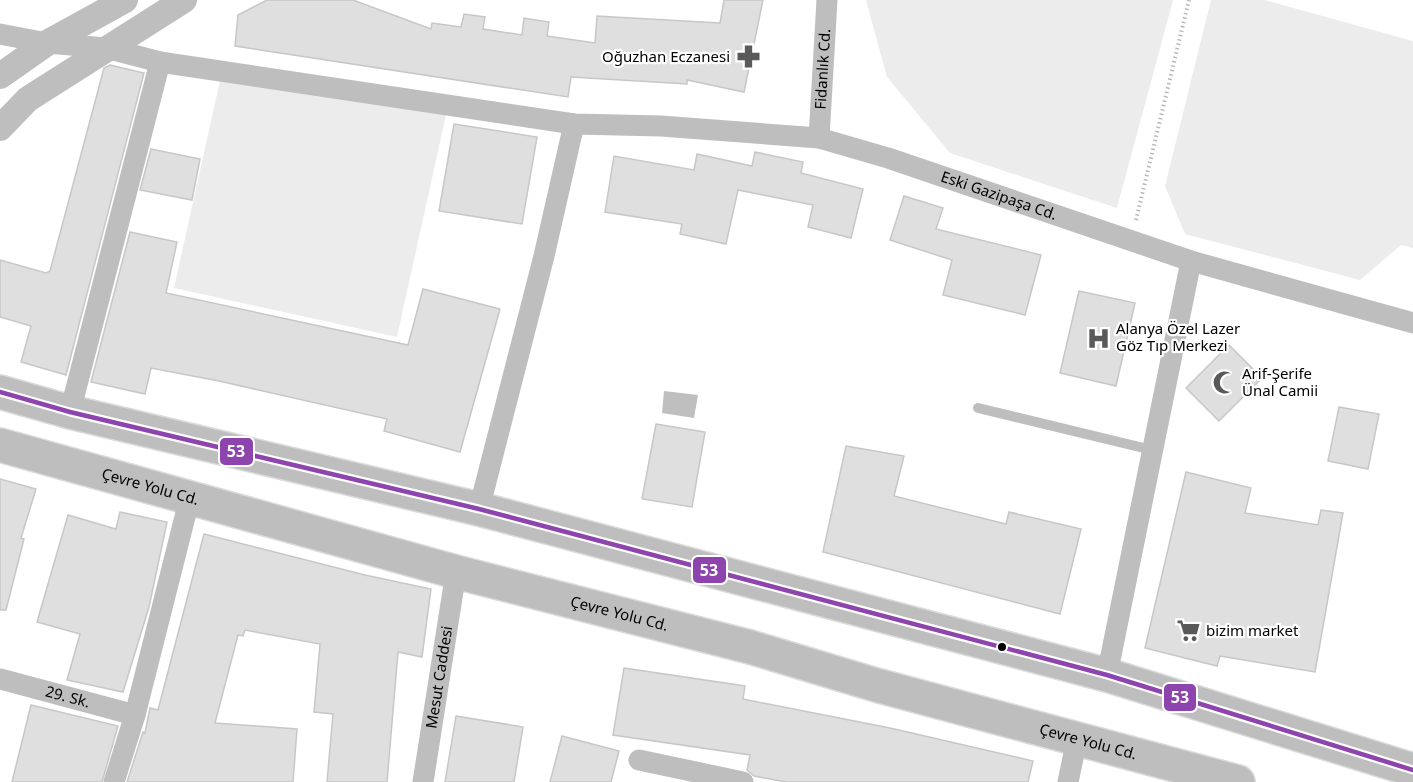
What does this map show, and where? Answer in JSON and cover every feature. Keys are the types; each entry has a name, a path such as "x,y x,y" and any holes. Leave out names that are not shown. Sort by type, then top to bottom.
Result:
{"highway":[{"path":"0,392 70,412 479,509 1107,675 1413,770"},
{"name":"Çevre Yolu Cd.","path":"0,445 456,572 750,648 876,686 1238,782"}],"street":[{"path":"0,76 47,43 125,0"},
{"path":"0,128 28,99 184,0"},
{"name":"Fidanlık Cd.","path":"819,138 826,0"},
{"name":"Eski Gazipaşa Cd.","path":"0,34 47,43 106,48 160,62 574,124 661,126 819,138 888,158 1191,261 1413,323"},
{"path":"70,412 160,62"},
{"path":"479,509 544,256 574,124"},
{"path":"1107,675 1191,261"},
{"path":"114,782 135,715 190,497"},
{"name":"Mesut Caddesi","path":"423,782 456,572"},
{"name":"29. Sk.","path":"0,681 135,715"},
{"path":"1068,782 1077,739"},
{"path":"639,760 743,782"}],"lane":[{"path":"978,408 1152,450"}],"path":[{"path":"1130,241 1189,0"}],"shaded area":[{"path":"866,0 1173,0 1117,208 950,153 887,77"},
{"path":"1211,0 1265,0 1413,41 1413,248 1401,245 1360,280 1185,234 1165,186"},
{"path":"223,67 446,115 397,337 174,288"},
{"path":"664,391 698,395 694,418 662,413"}],"building":[{"path":"267,0 353,0 431,29 432,23 461,27 464,14 485,17 483,29 522,35 524,18 549,22 547,36 595,43 597,16 720,23 724,0 763,0 744,92 687,80 687,84 571,77 568,97 235,46 238,15"},
{"path":"110,65 144,73 66,375 21,362 31,326 0,317 0,260 46,273 50,271 104,68"},
{"path":"454,124 537,137 522,224 439,211"},
{"path":"151,149 200,159 192,200 140,190"},
{"path":"755,152 803,162 801,173 863,189 851,238 808,227 813,205 738,190 726,244 680,234 682,224 605,212 614,156 694,170 697,154 752,166"},
{"path":"904,196 943,208 936,229 1041,255 1025,315 943,295 952,260 890,240"},
{"path":"130,232 177,242 166,293 408,345 423,289 500,309 460,452 384,431 387,419 151,368 145,394 91,382"},
{"name":"Alanya Özel Lazer Göz Tıp Merkezi","path":"1079,291 1135,303 1116,386 1060,373"},
{"name":"Arif-Şerife Ünal Camii","path":"1229,345 1262,378 1219,421 1186,388"},
{"path":"1339,407 1379,414 1368,469 1328,461"},
{"path":"656,424 705,432 692,507 642,499"},
{"path":"846,446 904,456 894,496 1006,524 1009,512 1081,529 1060,614 823,552"},
{"path":"1186,472 1251,488 1245,513 1318,525 1321,510 1343,513 1315,672 1220,656 1217,666 1145,648"},
{"path":"0,479 36,489 21,538 24,539 6,610 0,610"},
{"path":"120,512 167,522 149,607 123,692 67,680 80,634 37,622 68,515 116,529"},
{"path":"204,534 365,575 431,589 422,657 398,652 387,782 327,782 333,714 314,712 320,644 245,630 243,636 238,635 215,723 297,729 293,782 127,782 143,732 145,733 150,708 158,710"},
{"path":"624,668 745,686 743,699 890,728 1033,761 1028,782 786,782 754,776 747,770 750,755 613,735"},
{"path":"31,705 118,726 102,782 12,782"},
{"path":"456,716 523,727 514,782 445,782"},
{"path":"562,736 619,751 611,782 550,782"}],"transit line":[{"name":"53","path":"0,392 70,412 479,509 1107,675 1413,770"}],"place":[{"name":"Oğuzhan Eczanesi","path":"748,57"},
{"name":"Alanya Özel Lazer Göz Tıp Merkezi","path":"1098,338"},
{"name":"Arif-Şerife Ünal Camii","path":"1224,383"},
{"name":"bizim market","path":"1188,631"}]}
